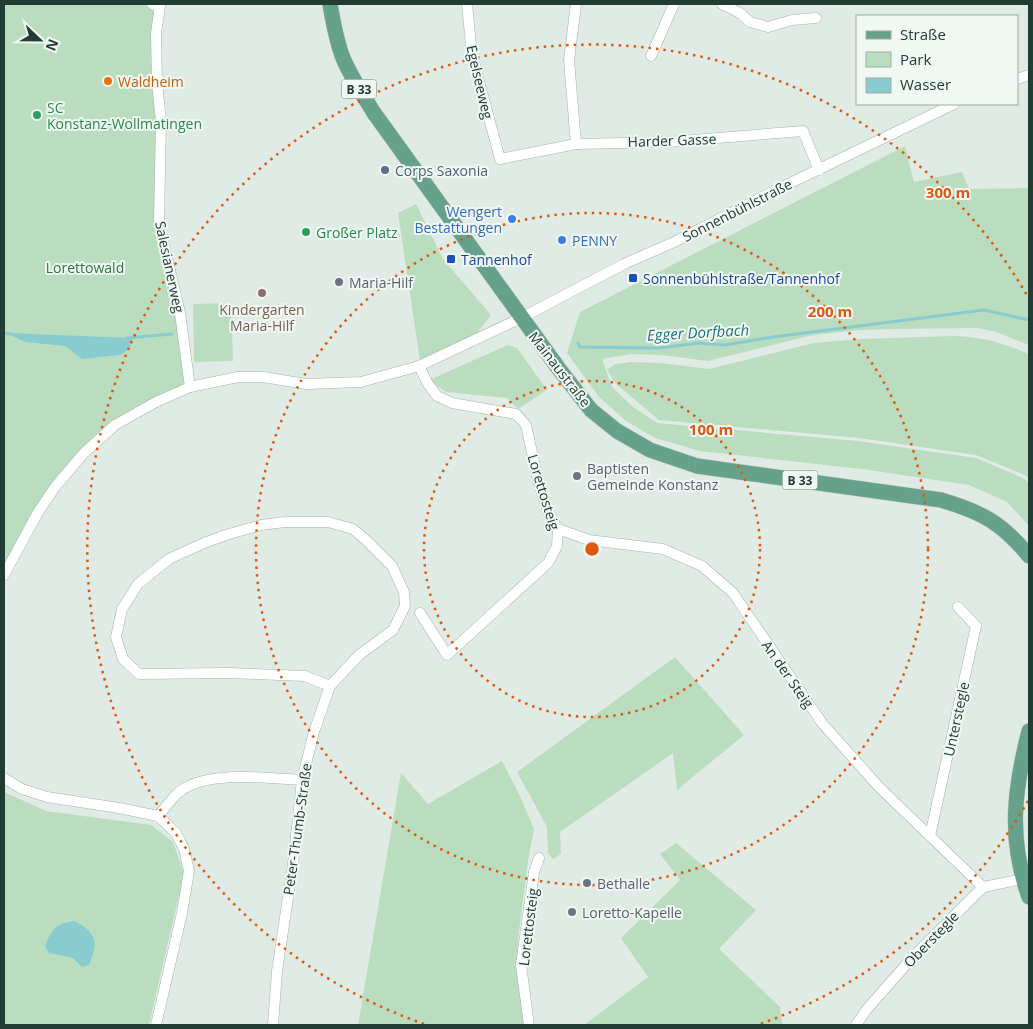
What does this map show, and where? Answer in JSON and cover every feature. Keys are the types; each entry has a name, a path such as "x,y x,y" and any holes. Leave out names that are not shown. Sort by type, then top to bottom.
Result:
{"main road":[{"name":"Mainaustraße","path":"330,4 335,32 343,57 358,88 374,113 558,370 591,410 617,431 650,450 697,466 941,500 967,507 992,519 1014,538 1029,556"},
{"path":"1029,731 1015,806 1015,835 1023,879 1029,897"}],"street":[{"name":"Salesianerweg","path":"152,4 160,7 156,33 157,83 161,121 159,223 180,313 190,387"},
{"name":"Egelseeweg","path":"467,4 472,55 500,159"},
{"path":"576,4 569,60 576,144"},
{"path":"651,56 674,4"},
{"path":"722,4 743,8 750,22 768,27 792,20 816,18"},
{"name":"Sonnenbühlstraße","path":"4,575 37,514 55,487 84,453 115,425 156,402 190,387 238,377 263,377 306,384 361,382 419,366 952,105"},
{"name":"Harder Gasse","path":"500,159 576,144 668,142 803,131 819,170"},
{"name":"Lorettosteig","path":"419,366 428,384 437,396 452,403 516,414 526,425 538,480 548,512 558,528 557,546 548,563 447,655 420,613"},
{"name":"Peter-Thumb-Straße","path":"273,1025 277,972 302,780 314,732 330,686 359,655 393,630 405,606 404,592 392,566 353,530 328,522 285,522 261,525 229,534 169,559 138,584 122,609 116,636 123,659 139,674 226,673 305,676 330,686"},
{"name":"An der Steig","path":"558,528 588,540 662,548 702,566 708,571 733,593 822,723 879,787 983,887"},
{"name":"Unterstegle","path":"930,836 976,626 958,607"},
{"path":"158,816 180,792 202,782 239,776 302,780"},
{"path":"4,778 22,789 48,797 128,809 158,816 176,833 184,848 189,871 182,913 156,1025"},
{"name":"Lorettosteig","path":"529,1025 521,964 534,872 539,858"},
{"path":"983,887 1023,879"},
{"name":"Oberstegle","path":"856,1025 867,1009 912,958 983,887"}],"green space":[{"name":"Lorettowald","path":"4,4 152,4 160,7 159,223 190,387 115,425 55,487 4,575"},
{"path":"905,146 914,182 962,172 969,189 1029,188 1029,345 996,332 977,328 859,330 813,335 708,361 662,355 631,354 602,359 612,387 633,407 657,423 858,441 976,458 1023,478 1029,483 1029,526 1007,502 969,485 862,469 700,451 655,438 626,421 599,397 567,353 580,312"},
{"path":"416,204 443,259 491,315 477,333 420,361 398,213"},
{"path":"231,303 233,361 194,362 193,304"},
{"path":"954,336 993,341 1029,354 1029,479 1025,475 976,455 859,438 659,420 615,383 607,369 616,364 631,362 661,363 709,369 814,343 859,339"},
{"path":"508,345 517,348 547,390 518,409 507,398 446,392 429,380"},
{"path":"675,657 744,735 677,790 673,753 560,832 561,854 553,859 548,853 547,827 517,772"},
{"path":"502,761 534,829 518,939 525,1025 358,1025 401,773 428,804"},
{"path":"4,792 46,811 151,825 173,842 184,874 149,1025 4,1025"},
{"path":"676,843 756,910 719,949 780,1007 782,1023 784,1025 584,1025 648,977 621,938 680,880 660,854"}],"water":[{"path":"7,333 132,338 130,348 120,355 82,359 65,346 25,342"},
{"path":"74,921 87,929 95,944 89,965 82,967 73,958 49,953 45,946 55,928"}],"waterway":[{"name":"Egger Dorfbach","path":"578,343 580,347 660,348 698,343 725,345 984,310 1029,320"},
{"path":"4,333 11,334"},
{"path":"127,338 172,334"}],"place":[{"name":"Waldheim","path":"108,81"},
{"name":"SC Konstanz-Wollmatingen","path":"37,115"},
{"name":"Corps Saxonia","path":"385,170"},
{"name":"Wengert Bestattungen","path":"512,219"},
{"name":"Großer Platz","path":"306,232"},
{"name":"PENNY","path":"562,240"},
{"name":"Tannenhof","path":"451,259"},
{"name":"Sonnenbühlstraße/Tannenhof","path":"633,278"},
{"name":"Maria-Hilf","path":"339,282"},
{"name":"Kindergarten Maria-Hilf","path":"262,293"},
{"name":"Baptisten Gemeinde Konstanz","path":"577,476"},
{"name":"Bethalle","path":"587,883"},
{"name":"Loretto-Kapelle","path":"572,912"}]}
